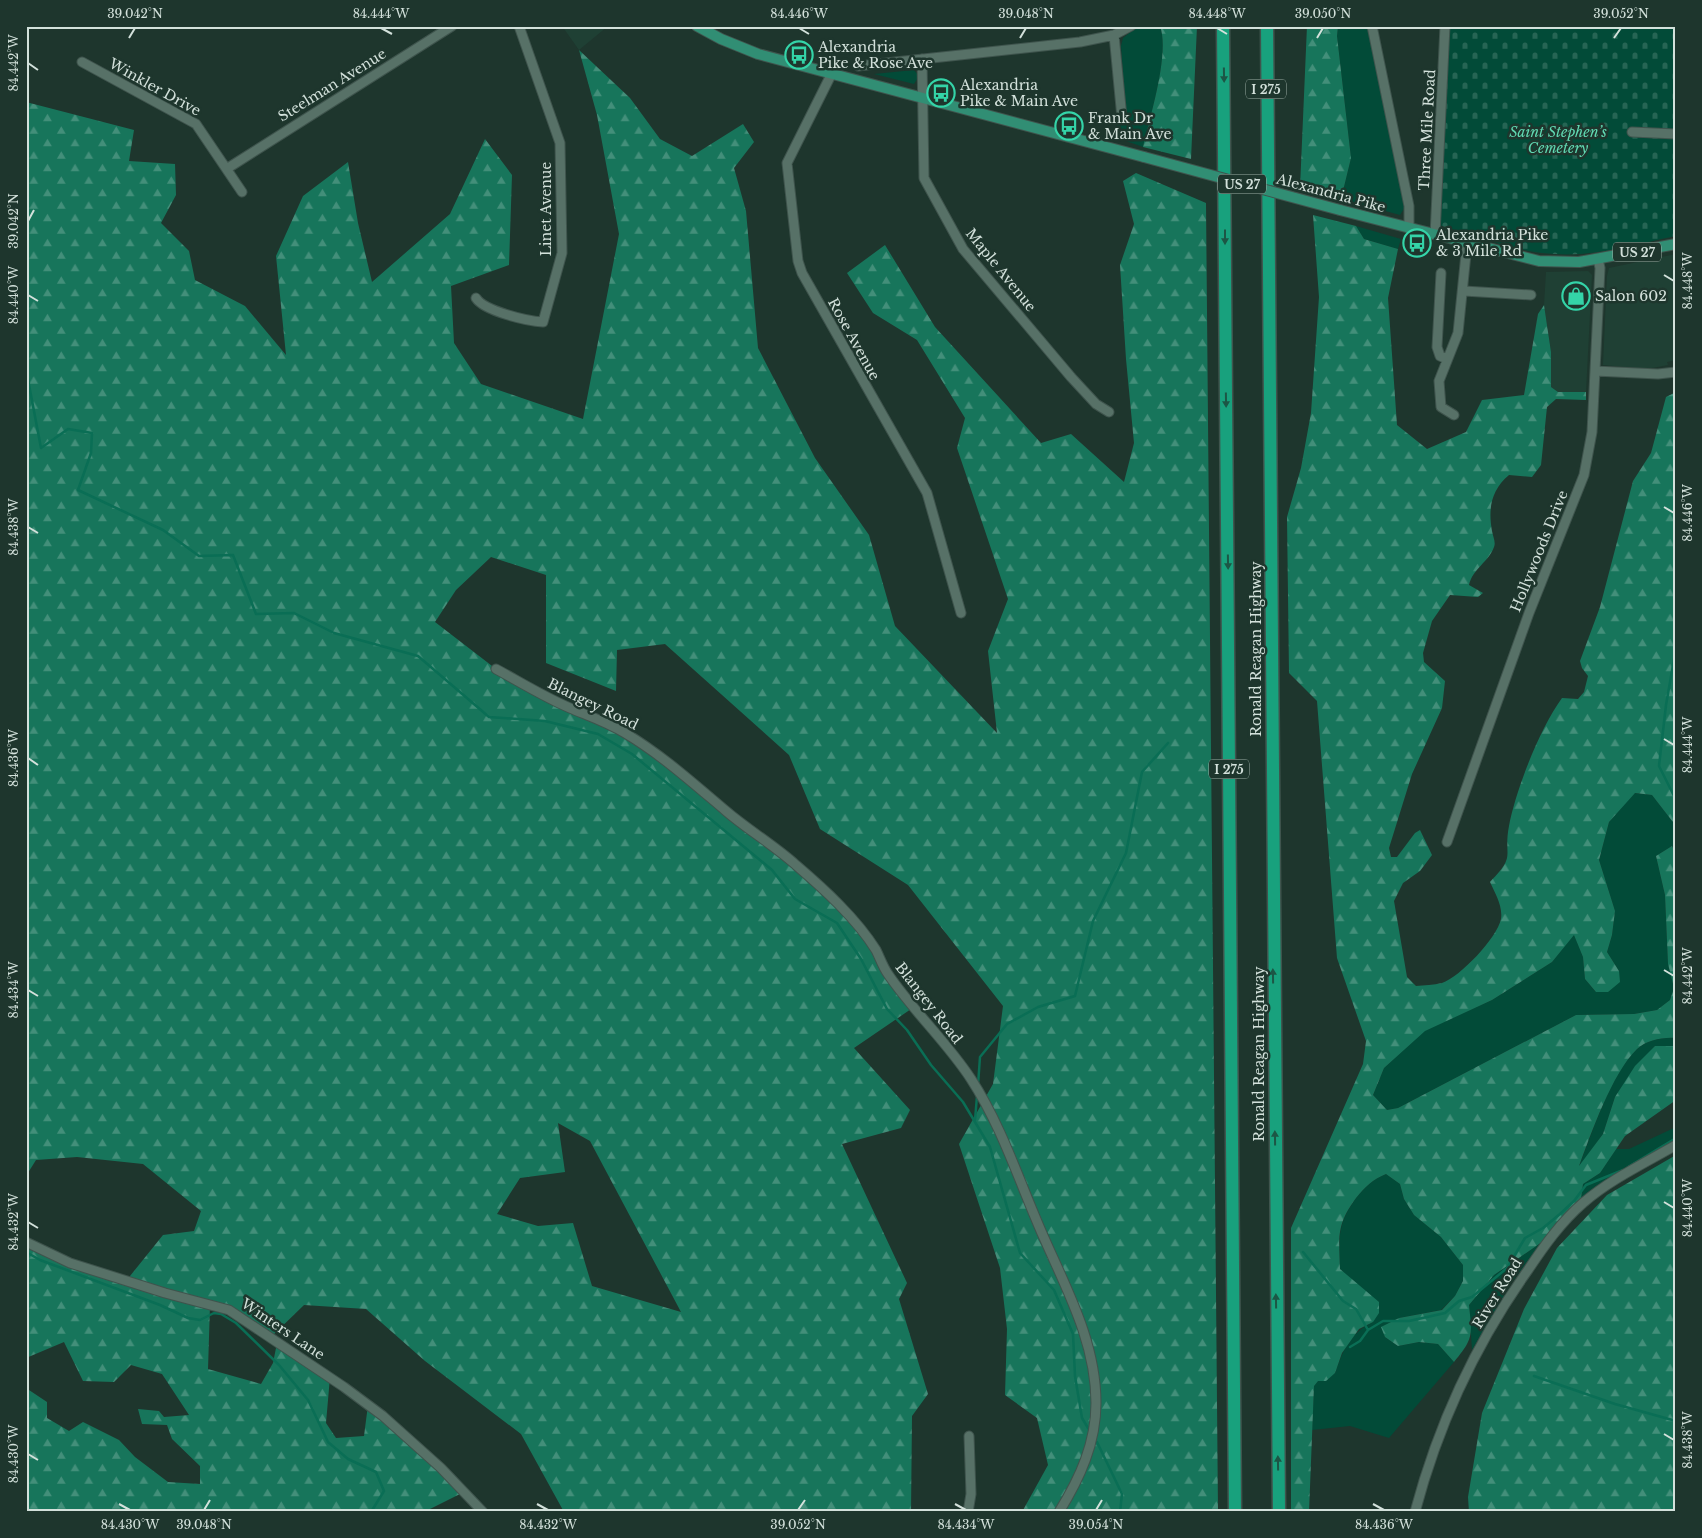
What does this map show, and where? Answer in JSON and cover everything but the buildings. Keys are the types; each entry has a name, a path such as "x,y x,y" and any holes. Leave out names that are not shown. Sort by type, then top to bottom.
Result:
{"highway":[{"name":"Ronald Reagan Highway","path":"1223,26 1235,1512"},
{"name":"Ronald Reagan Highway","path":"1267,26 1279,1512"}],"main road":[{"name":"Alexandria Pike","path":"697,26 740,48 832,74 1468,244 1539,261 1579,262 1598,260 1676,244"}],"street":[{"name":"Steelman Avenue","path":"228,168 452,26"},
{"name":"Linet Avenue","path":"476,298 480,304 489,308 543,322 562,253 560,143 519,26"},
{"path":"858,66 1080,42 1114,35 1131,26"},
{"path":"1372,26 1409,206 1409,228"},
{"name":"Three Mile Road","path":"1435,234 1445,26"},
{"path":"1114,35 1122,118"},
{"name":"Maple Avenue","path":"922,60 925,98 924,178 960,244 1071,377 1096,404 1110,412"},
{"name":"Winkler Drive","path":"82,62 196,124 228,168 242,192"},
{"name":"Rose Avenue","path":"832,74 787,163 798,261 802,273 927,493 961,613"},
{"path":"1632,132 1676,134"},
{"path":"1454,415 1443,409 1439,392 1440,378 1455,339 1464,291 1468,244"},
{"name":"Hollywoods Drive","path":"1447,842 1529,613 1584,475 1591,440 1600,268 1598,260"},
{"path":"1441,273 1438,352 1440,356 1447,360"},
{"path":"1464,291 1531,295"},
{"path":"1438,339 1447,342 1455,339"},
{"path":"1595,371 1658,374 1676,372"},
{"name":"Blangey Road","path":"496,669 549,698 604,721 626,734 700,787 726,811 768,841 798,866 859,927 876,950 887,973 969,1076 992,1117 1048,1247 1070,1292 1079,1314 1088,1353 1096,1401 1095,1422 1091,1442 1077,1483 1059,1512"},
{"name":"River Road","path":"1415,1512 1432,1455 1459,1388 1496,1317 1537,1256 1570,1216 1594,1194 1676,1145"},
{"name":"Winters Lane","path":"26,1242 70,1263 165,1293 229,1310 344,1387 383,1416 441,1468 483,1512"},
{"path":"968,1512 971,1494 969,1436"}],"shaded area":[{"path":"562,26 608,26 579,50"},
{"path":"1676,254 1676,360 1667,362 1668,365 1647,369 1603,365 1607,276 1609,268"},
{"path":"1588,271 1592,275 1586,392 1558,392 1551,387 1549,379 1551,352 1544,305 1546,272"}],"green space":[{"path":"1138,26 1160,26 1163,52 1158,85 1143,147 1115,137 1118,119 1126,117 1121,46 1123,38"},
{"path":"1160,26 1197,26 1191,159 1143,147 1161,68 1163,52"},
{"path":"1307,26 1338,26 1337,36 1351,158 1341,199 1300,188"},
{"path":"1338,26 1370,26 1405,207 1400,215 1341,199 1351,158 1337,36"},
{"name":"Saint Stephen’s Cemetery","path":"1449,26 1676,26 1676,236 1600,252 1555,254 1511,247 1439,225"},
{"path":"579,50 630,98 660,139 692,156 743,124 754,142 734,168 746,211 758,348 815,458 869,535 895,626 997,733 988,651 1008,599 957,448 965,418 917,340 873,313 847,273 885,245 935,327 1041,443 1071,434 1124,482 1134,443 1120,265 1134,224 1123,181 1136,173 1206,203 1218,1512 1022,1512 1048,1465 1037,1418 1005,1395 1007,1329 1000,1268 959,1144 993,1084 1003,1006 908,885 820,829 789,755 665,644 617,650 616,691 546,663 546,575 491,557 456,590 435,622 496,669 626,734 740,821 846,913 914,1007 854,1048 910,1110 901,1128 842,1144 907,1283 899,1299 928,1394 912,1416 911,1512 564,1512 521,1434 425,1361 366,1309 304,1305 270,1338 229,1310 210,1305 208,1369 261,1384 273,1363 277,1343 330,1377 326,1423 336,1438 364,1436 368,1405 464,1492 424,1512 26,1512 26,1388 47,1402 47,1418 69,1431 83,1422 119,1440 135,1457 168,1482 200,1484 200,1466 172,1439 167,1425 142,1424 138,1409 159,1411 164,1417 189,1415 162,1374 131,1365 114,1382 83,1381 64,1342 26,1358 26,1242 126,1281 163,1235 194,1231 201,1211 143,1164 77,1157 36,1160 26,1176 26,102 134,130 129,161 175,164 176,195 161,223 189,251 195,280 245,306 286,355 276,256 303,196 348,162 358,223 372,282 450,214 485,139 512,175 509,265 451,286 454,343 481,384 583,419 619,234 597,115","holes":["558,1123 590,1141 681,1312 592,1286 573,1223 538,1226 497,1214 520,1178 565,1172"]},
{"path":"914,70 919,76 914,84 874,74"},
{"path":"1313,215 1356,226 1364,239 1398,249 1388,298 1397,425 1427,449 1466,432 1482,400 1524,395 1538,314 1544,305 1551,352 1551,387 1558,392 1586,392 1586,400 1556,399 1547,407 1541,465 1532,477 1509,475 1498,487 1492,500 1490,515 1495,545 1474,574 1469,585 1483,593 1478,597 1450,595 1432,621 1423,653 1424,662 1445,681 1442,708 1412,774 1389,848 1391,857 1397,857 1415,833 1420,830 1432,855 1420,871 1403,883 1394,901 1407,977 1416,986 1442,983 1450,979 1477,956 1498,927 1501,919 1501,909 1490,882 1506,861 1509,826 1517,795 1537,742 1562,698 1578,699 1584,692 1588,676 1582,668 1580,661 1600,607 1633,481 1651,453 1666,397 1676,392 1676,826 1652,795 1635,793 1609,822 1599,860 1615,911 1612,935 1607,952 1619,971 1620,982 1608,992 1596,992 1585,979 1583,957 1574,935 1552,962 1492,1000 1425,1031 1384,1068 1373,1095 1387,1110 1398,1108 1576,1015 1634,1014 1657,1010 1670,1000 1674,988 1668,964 1665,895 1656,856 1672,846 1676,854 1676,1038 1665,1038 1645,1043 1628,1060 1603,1104 1579,1166 1603,1134 1615,1097 1635,1066 1655,1046 1676,1046 1676,1100 1625,1136 1600,1173 1583,1184 1581,1199 1556,1223 1542,1242 1494,1275 1469,1305 1470,1336 1465,1347 1454,1362 1438,1344 1419,1342 1398,1346 1385,1337 1381,1327 1399,1318 1442,1310 1455,1296 1463,1281 1463,1265 1441,1237 1414,1215 1404,1199 1400,1184 1386,1174 1373,1181 1363,1190 1350,1207 1342,1224 1339,1240 1340,1269 1379,1302 1379,1313 1373,1322 1359,1329 1342,1353 1335,1373 1326,1381 1318,1381 1314,1386 1309,1512 1291,1512 1291,1228 1363,1064 1366,1041 1337,958 1317,701 1289,673 1287,517 1301,468 1311,413 1319,297"},
{"path":"1356,226 1401,239 1398,249 1364,239"},
{"path":"1634,793 1652,795 1676,826 1676,854 1672,846 1656,856 1665,895 1668,964 1674,988 1670,1000 1657,1010 1634,1014 1576,1015 1398,1108 1387,1110 1373,1095 1384,1068 1425,1030 1492,1000 1552,962 1574,934 1583,957 1585,979 1595,991 1608,992 1619,971 1607,952 1612,935 1615,911 1599,860 1609,822"},
{"path":"1665,1038 1676,1038 1676,1046 1655,1046 1615,1097 1603,1134 1578,1169 1610,1089 1628,1060 1645,1043"},
{"path":"1676,1127 1676,1140 1611,1178 1581,1199 1583,1184 1600,1173 1616,1149 1629,1149"},
{"path":"1676,1155 1676,1512 1469,1512 1468,1497 1482,1413 1524,1309 1557,1248 1607,1195"},
{"path":"1386,1174 1400,1184 1404,1199 1414,1215 1441,1237 1463,1265 1463,1281 1455,1296 1441,1310 1399,1318 1382,1327 1385,1337 1398,1346 1419,1342 1438,1344 1454,1362 1389,1438 1350,1426 1312,1430 1314,1386 1318,1380 1335,1373 1348,1343 1358,1331 1373,1322 1353,1281 1340,1269 1340,1232 1345,1216 1356,1198 1370,1184"},
{"path":"1542,1242 1512,1282 1472,1350 1469,1305 1494,1275"}],"waterway":[{"path":"26,369 41,448 68,429 92,433 91,453 78,490 163,530 199,556 233,555 256,614 294,613 334,633 418,656 489,717 545,721 598,734 632,754 772,870 795,899 837,923 861,959 887,1009 907,1030 931,1065 963,1102 990,1147 1020,1253 1054,1290 1073,1334 1075,1376 1082,1418 1088,1428"},
{"path":"1676,648 1666,705 1659,766 1676,800"},
{"path":"978,1085 980,1057 1007,1024 1038,1007 1075,996 1093,921 1126,853 1142,772 1168,743"},
{"path":"975,1120 977,1096"},
{"path":"1628,1167 1676,1138"},
{"path":"1350,1347 1360,1341 1368,1330 1383,1321 1409,1321 1445,1313 1459,1301 1472,1297 1507,1268 1525,1238 1543,1228 1560,1214 1574,1201 1586,1185 1623,1170"},
{"path":"26,1252 40,1260 160,1305 188,1318 200,1320 214,1313 221,1314 236,1323 279,1365 308,1400 328,1442 348,1459 376,1472 384,1491 371,1512"},
{"path":"1303,1252 1343,1301 1356,1309 1368,1330"},
{"path":"1534,1376 1615,1404 1676,1421"},
{"path":"1097,1442 1122,1494 1120,1512"}],"place":[{"name":"Alexandria Pike & Rose Ave","path":"799,55"},
{"name":"Alexandria Pike & Main Ave","path":"941,93"},
{"name":"Frank Dr & Main Ave","path":"1069,126"},
{"name":"Alexandria Pike & 3 Mile Rd","path":"1417,243"},
{"name":"Salon 602","path":"1576,296"}]}
